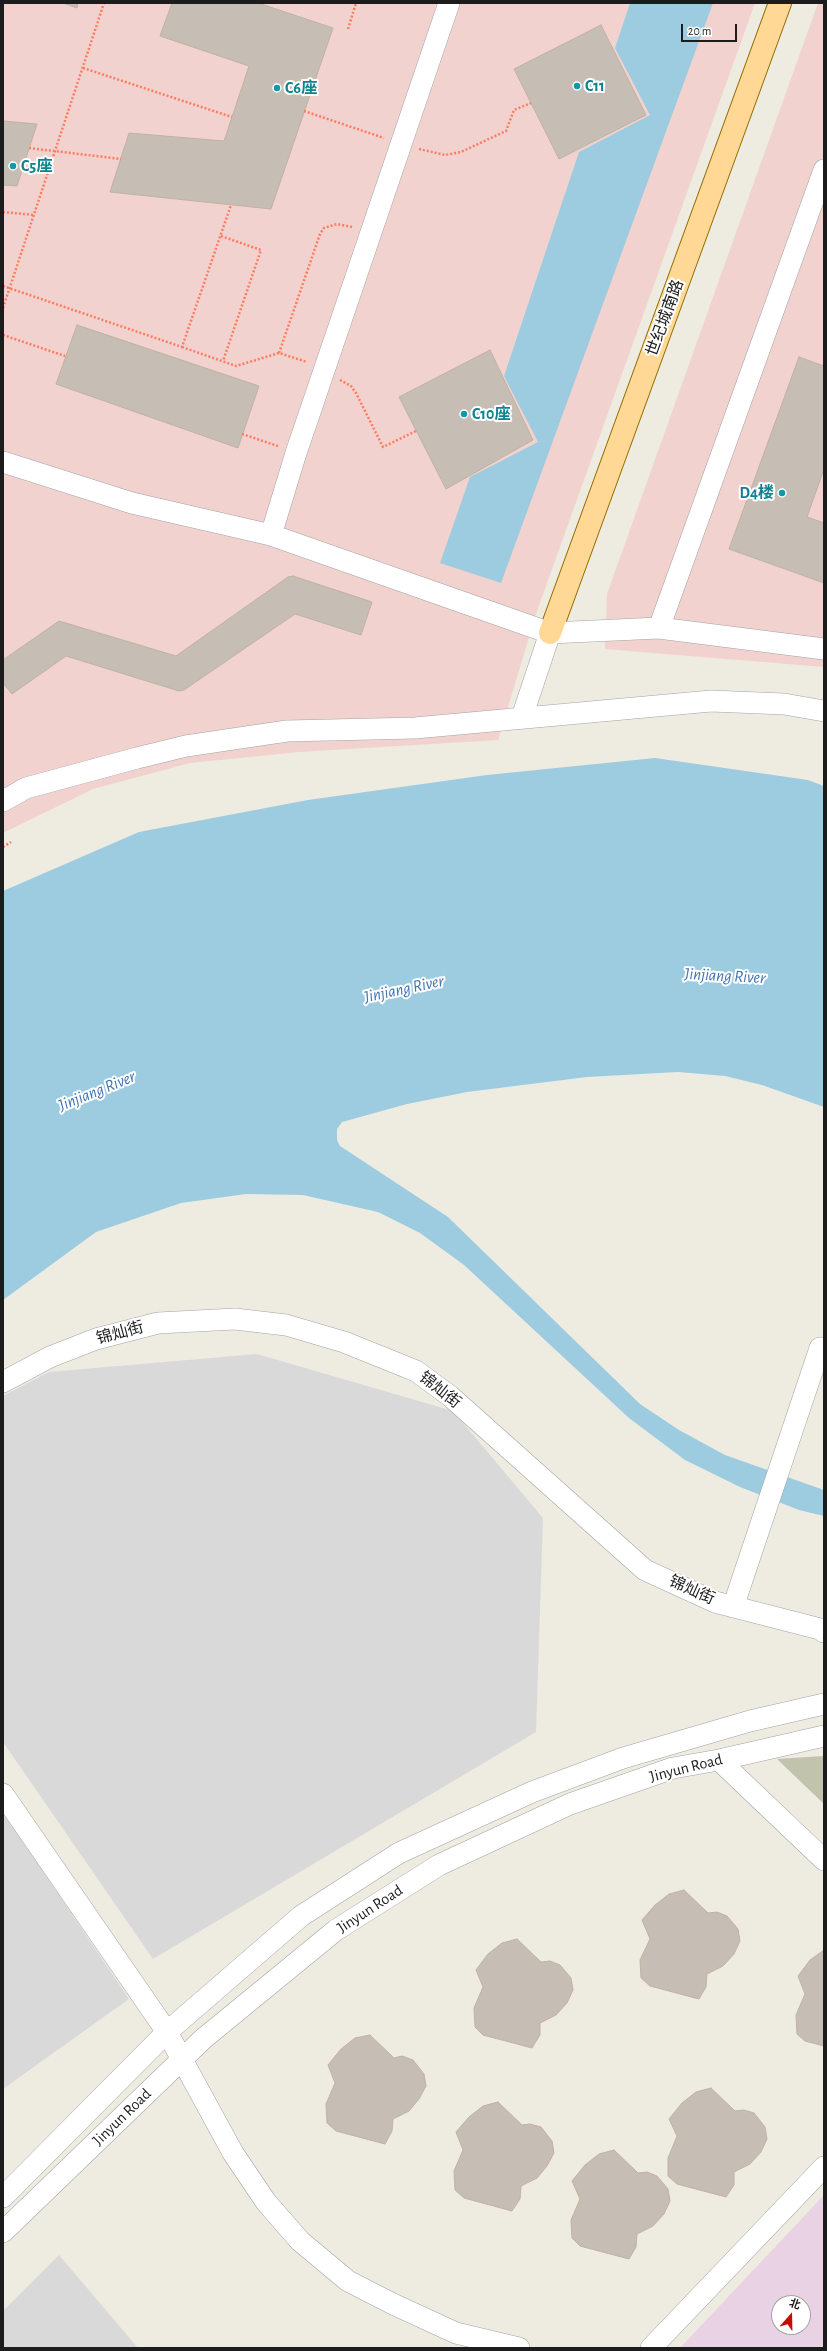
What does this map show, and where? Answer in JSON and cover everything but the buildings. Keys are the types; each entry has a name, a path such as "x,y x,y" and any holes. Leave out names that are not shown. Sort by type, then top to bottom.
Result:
{"main road":[{"name":"世纪城南路","path":"550,633 780,3"}],"street":[{"path":"271,535 324,371 448,3"},
{"path":"659,628 824,170"},
{"path":"3,462 132,503 271,535 550,633 659,628 824,649"},
{"path":"522,717 550,633"},
{"path":"3,801 26,788 186,746 287,731 415,728 522,717 711,701 784,704 824,711"},
{"name":"锦灿街","path":"3,1382 50,1357 96,1339 158,1323 235,1319 286,1325 344,1342 416,1371 450,1396 645,1570 715,1602 820,1629 824,1632"},
{"path":"733,1606 820,1348"},
{"name":"Jinyun Road","path":"3,2197 167,2032 301,1916 399,1853 532,1792 623,1758 750,1721 824,1704"},
{"name":"Jinyun Road","path":"3,2232 203,2039 336,1930 439,1865 570,1804 673,1768 720,1760 824,1736"},
{"path":"720,1760 824,1860"},
{"path":"3,1794 167,2032 233,2153 266,2202 300,2241 348,2281 393,2304 456,2333 519,2348"},
{"path":"651,2348 824,2167"}],"path":[{"path":"3,308 104,3"},
{"path":"348,29 356,3"},
{"path":"83,68 232,117"},
{"path":"304,111 438,154 461,152 506,131 514,110 531,102"},
{"path":"29,148 121,159"},
{"path":"182,347 231,205"},
{"path":"3,212 34,215"},
{"path":"279,352 320,234 324,228 337,224 370,234"},
{"path":"220,236 261,250 223,361"},
{"path":"3,286 236,366 279,352 324,371 351,386 383,447 416,431"},
{"path":"3,335 66,356"},
{"path":"242,434 270,444"},
{"path":"3,847 11,842"}],"shaded area":[{"path":"3,3 755,3 537,611 498,740 299,752 190,763 93,789 3,833"},
{"path":"818,3 824,3 824,667 605,649 607,594"},
{"path":"257,1354 453,1411 543,1518 536,1732 153,1959 3,1742 3,1396 49,1372"},
{"path":"824,1756 824,1804 777,1759"},
{"path":"3,1812 129,1999 3,2089"},
{"path":"824,2195 824,2348 680,2348"},
{"path":"59,2255 138,2348 3,2348 3,2311"}],"water":[{"path":"630,3 713,3 501,583 440,563 470,477 538,442 504,376 579,152 650,115 615,48"},
{"name":"Jinjiang River","path":"655,758 808,780 824,786 824,1107 762,1085 725,1076 678,1072 587,1077 467,1092 407,1104 342,1122 337,1129 337,1140 340,1146 448,1217 640,1404 679,1430 725,1455 824,1490 824,1516 799,1510 740,1487 685,1460 629,1418 464,1265 420,1233 378,1212 303,1195 246,1194 181,1203 96,1232 3,1300 3,891 139,832 308,800 487,775"}],"place":[{"name":"C11","path":"577,86"},
{"name":"C6座","path":"277,88"},
{"name":"C5座","path":"13,166"},
{"name":"C10座","path":"464,414"},
{"name":"D4楼","path":"782,493"}]}
